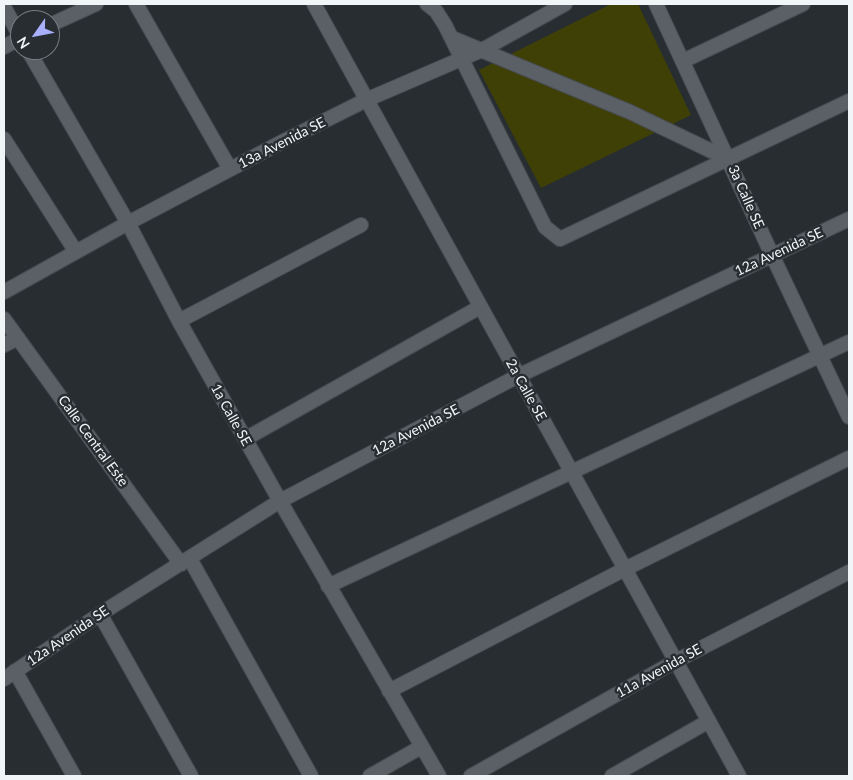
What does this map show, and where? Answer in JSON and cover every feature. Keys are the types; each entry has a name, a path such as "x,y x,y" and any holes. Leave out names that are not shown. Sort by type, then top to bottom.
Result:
{"street":[{"path":"60,20 96,4"},
{"path":"136,4 230,169"},
{"name":"2a Calle SE","path":"314,4 739,776"},
{"path":"427,4 436,11 452,38 545,227 560,239 849,101"},
{"name":"13a Avenida SE","path":"4,292 230,169 366,100 482,50 565,4"},
{"name":"3a Calle SE","path":"656,4 849,417"},
{"path":"683,61 803,4"},
{"path":"4,7 10,18"},
{"path":"452,38 630,112 728,159"},
{"name":"1a Calle SE","path":"34,60 128,223 179,321 328,586 439,776"},
{"path":"4,139 76,252"},
{"name":"12a Avenida SE","path":"10,675 100,614 280,501 518,376 849,219"},
{"path":"179,321 361,225"},
{"path":"245,439 480,307"},
{"name":"Calle Central Este","path":"4,319 186,561 311,776"},
{"path":"4,345 18,338"},
{"path":"328,586 849,342"},
{"path":"389,691 849,458"},
{"name":"11a Avenida SE","path":"471,776 676,661 849,572"},
{"path":"100,614 191,776"},
{"path":"10,675 74,776"},
{"path":"612,776 709,721"},
{"path":"370,776 421,747"}],"shaded area":[{"path":"611,4 638,4 691,115 541,188 479,70"}]}
